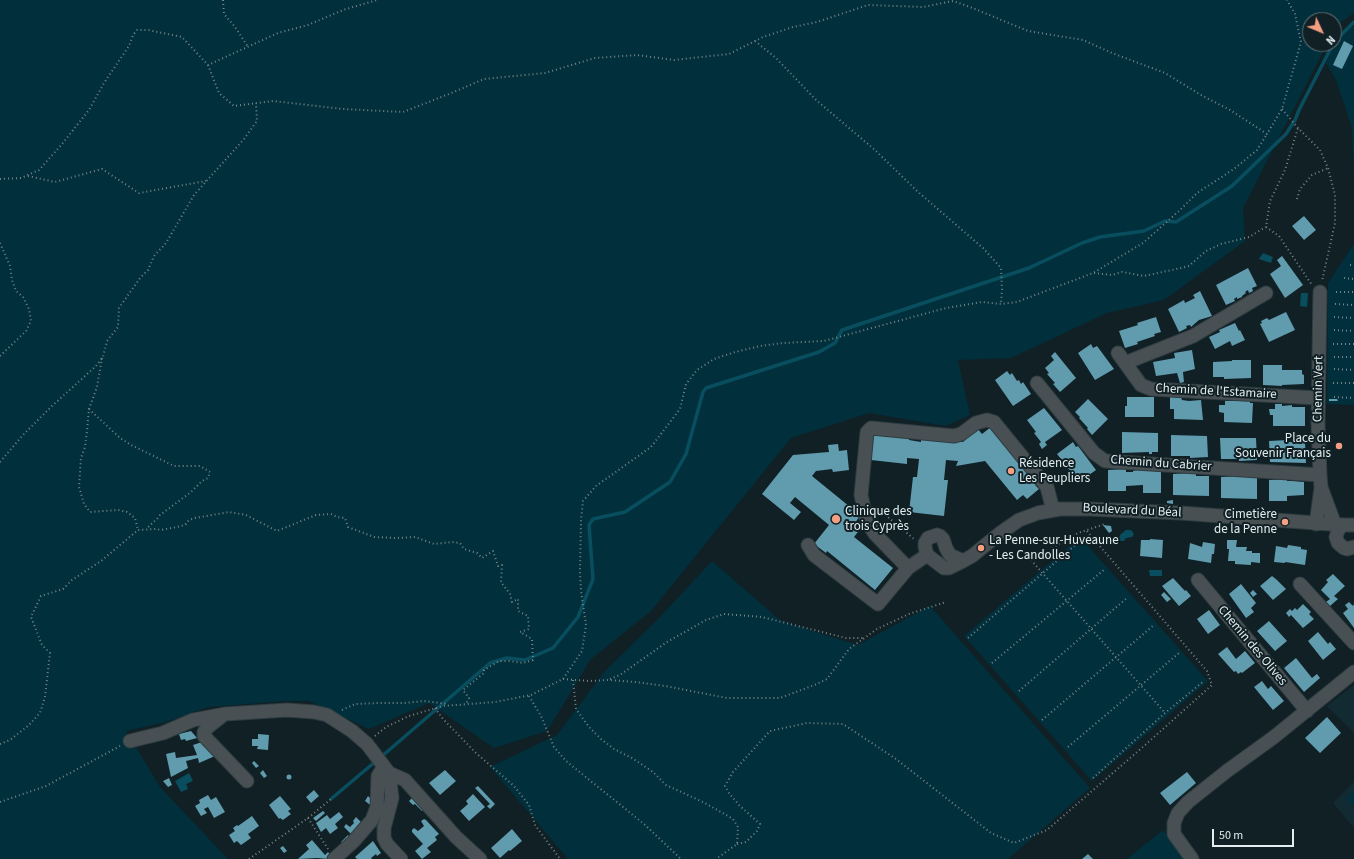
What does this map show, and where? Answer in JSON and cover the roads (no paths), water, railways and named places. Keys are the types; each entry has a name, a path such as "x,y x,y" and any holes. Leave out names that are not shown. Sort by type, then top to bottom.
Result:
{"street":[{"name":"Chemin Vert","path":"1316,288 1320,481 1316,524"},
{"name":"Chemin de l'Estamaire","path":"1266,293 1193,336 1122,358 1141,385 1151,388 1318,398"},
{"name":"Chemin du Cabrier","path":"1037,384 1094,453 1105,461 1320,481"},
{"path":"908,568 875,534 869,525 864,507 861,495 867,432 871,428 954,436 961,434 976,423 987,420 994,422 1047,488 1053,510"},
{"name":"Chemin Vert","path":"1320,481 1346,526 1338,543 1352,551"},
{"name":"Boulevard du Béal","path":"926,551 944,568 949,568 972,556 1018,520 1038,513 1060,509 1181,513 1346,526"},
{"path":"808,545 814,554 878,604 908,568 926,551 925,543 928,538 936,535 940,536 950,555 963,561"},
{"name":"Chemin des Olives","path":"1198,580 1307,711"},
{"path":"1300,584 1354,643"},
{"path":"1192,859 1180,845 1174,834 1174,823 1178,813 1188,802 1226,771 1274,737 1354,672"},
{"path":"130,741 163,733 193,720 225,714 286,710 314,712 327,715 352,731 367,744 386,770 392,798 384,828 384,838 387,844 401,859"},
{"path":"225,714 208,727 204,732 204,736 247,781"},
{"path":"334,859 353,842 372,820 377,807 378,776 386,770"},
{"path":"386,770 405,780 456,837 480,859"}],"waterway":[{"path":"1342,34 1354,22"},
{"path":"381,757 490,663 507,658 525,660 553,648 578,617 593,579 589,525 593,519 625,512 670,482 686,454 703,392 706,388 819,352 835,343 842,330 1029,268 1082,243 1100,237 1144,231 1165,221 1176,222 1232,186 1286,134 1295,120 1329,52"},
{"path":"331,799 376,761"}],"place":[{"name":"Place du Souvenir Français","path":"1339,446"},
{"name":"Résidence Les Peupliers","path":"1011,471"},
{"name":"Clinique des trois Cyprès","path":"836,519"},
{"name":"Cimetière de la Penne","path":"1285,522"},
{"name":"La Penne-sur-Huveaune - Les Candolles","path":"981,548"}]}
